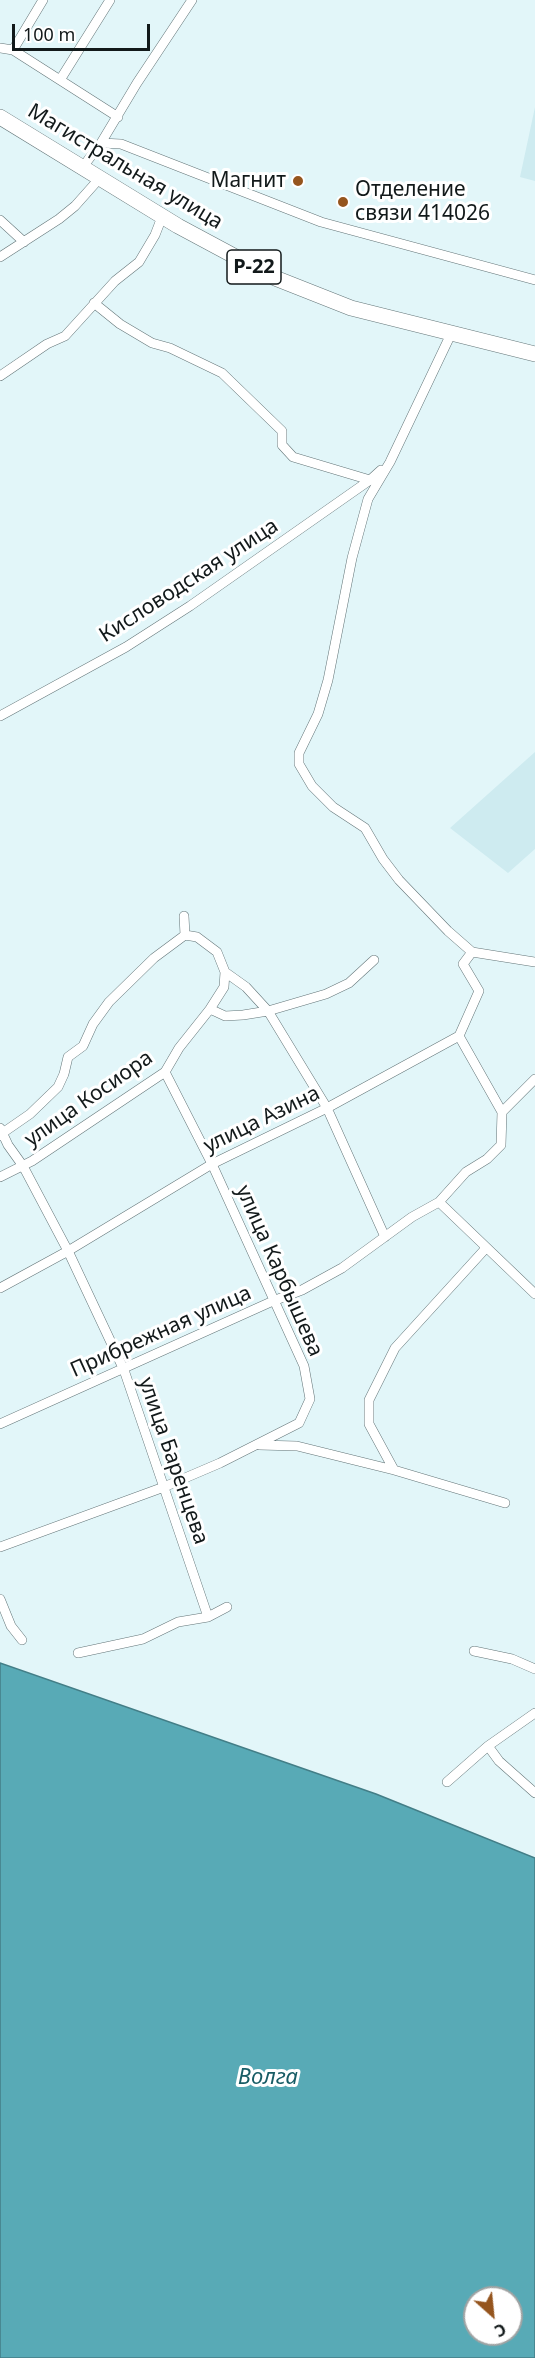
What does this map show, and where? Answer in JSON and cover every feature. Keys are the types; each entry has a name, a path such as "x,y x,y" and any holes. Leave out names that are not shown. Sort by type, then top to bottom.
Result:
{"highway":[{"name":"Магистральная улица","path":"0,117 162,217 275,278 351,308 535,354"}],"street":[{"path":"13,50 43,0"},
{"path":"60,80 110,0"},
{"path":"82,168 101,143 137,83 192,0"},
{"path":"0,48 13,50 118,117"},
{"path":"101,143 121,144 321,222 535,280"},
{"path":"0,257 67,213 99,179"},
{"path":"0,376 47,344 65,336 115,281 139,262 155,235 162,217"},
{"path":"0,220 24,242"},
{"path":"93,303 120,324 152,343 170,348 222,372 282,431 282,445 293,457 370,480"},
{"path":"451,334 390,462 368,499 352,558 328,680 318,714 299,753 299,764 312,786 333,807 365,828 383,859 399,880 448,931 472,952 535,962"},
{"name":"Кисловодская улица","path":"0,716 126,647 190,606 370,480 390,462"},
{"path":"183,916 185,935"},
{"path":"1,1133 30,1114 58,1087 68,1057 83,1046 93,1024 109,1002 154,958 185,935 197,937 217,952 225,972 246,987 268,1011 327,1108 385,1237"},
{"path":"472,952 462,964 479,991 459,1036 502,1112 535,1079"},
{"path":"210,1009 225,1016 268,1011 326,994 349,983 374,960"},
{"name":"улица Косиора","path":"0,1177 23,1166 165,1072 179,1048 224,987 225,972"},
{"name":"улица Азина","path":"0,1288 68,1251 212,1164 327,1108 459,1036"},
{"name":"улица Карбышева","path":"0,1547 164,1487 220,1463 299,1423 310,1399 303,1366 212,1164 165,1072"},
{"name":"Прибрежная улица","path":"0,1424 302,1290 342,1268 412,1217 439,1202 466,1172 487,1159 501,1145 502,1112"},
{"name":"улица Баренцева","path":"1,1133 23,1166 68,1251 124,1370 168,1505 208,1617"},
{"path":"439,1202 535,1294"},
{"path":"394,1470 369,1424 369,1400 395,1348 486,1248"},
{"path":"252,1446 273,1444 297,1446 394,1470 505,1503"},
{"path":"0,1599 11,1626 22,1640"},
{"path":"78,1653 143,1639 178,1622 208,1617 227,1607"},
{"path":"474,1651 512,1659 535,1669"},
{"path":"447,1782 488,1746 535,1713"},
{"path":"488,1746 499,1761 535,1793"}],"shaded area":[{"path":"535,107 535,181 520,177"},
{"path":"535,752 535,849 508,873 450,828"}],"water":[{"name":"Волга","path":"0,1663 376,1794 535,1858 535,2358 0,2358"}],"place":[{"name":"Магнит","path":"298,181"},
{"name":"Отделение связи 414026","path":"343,202"}]}
